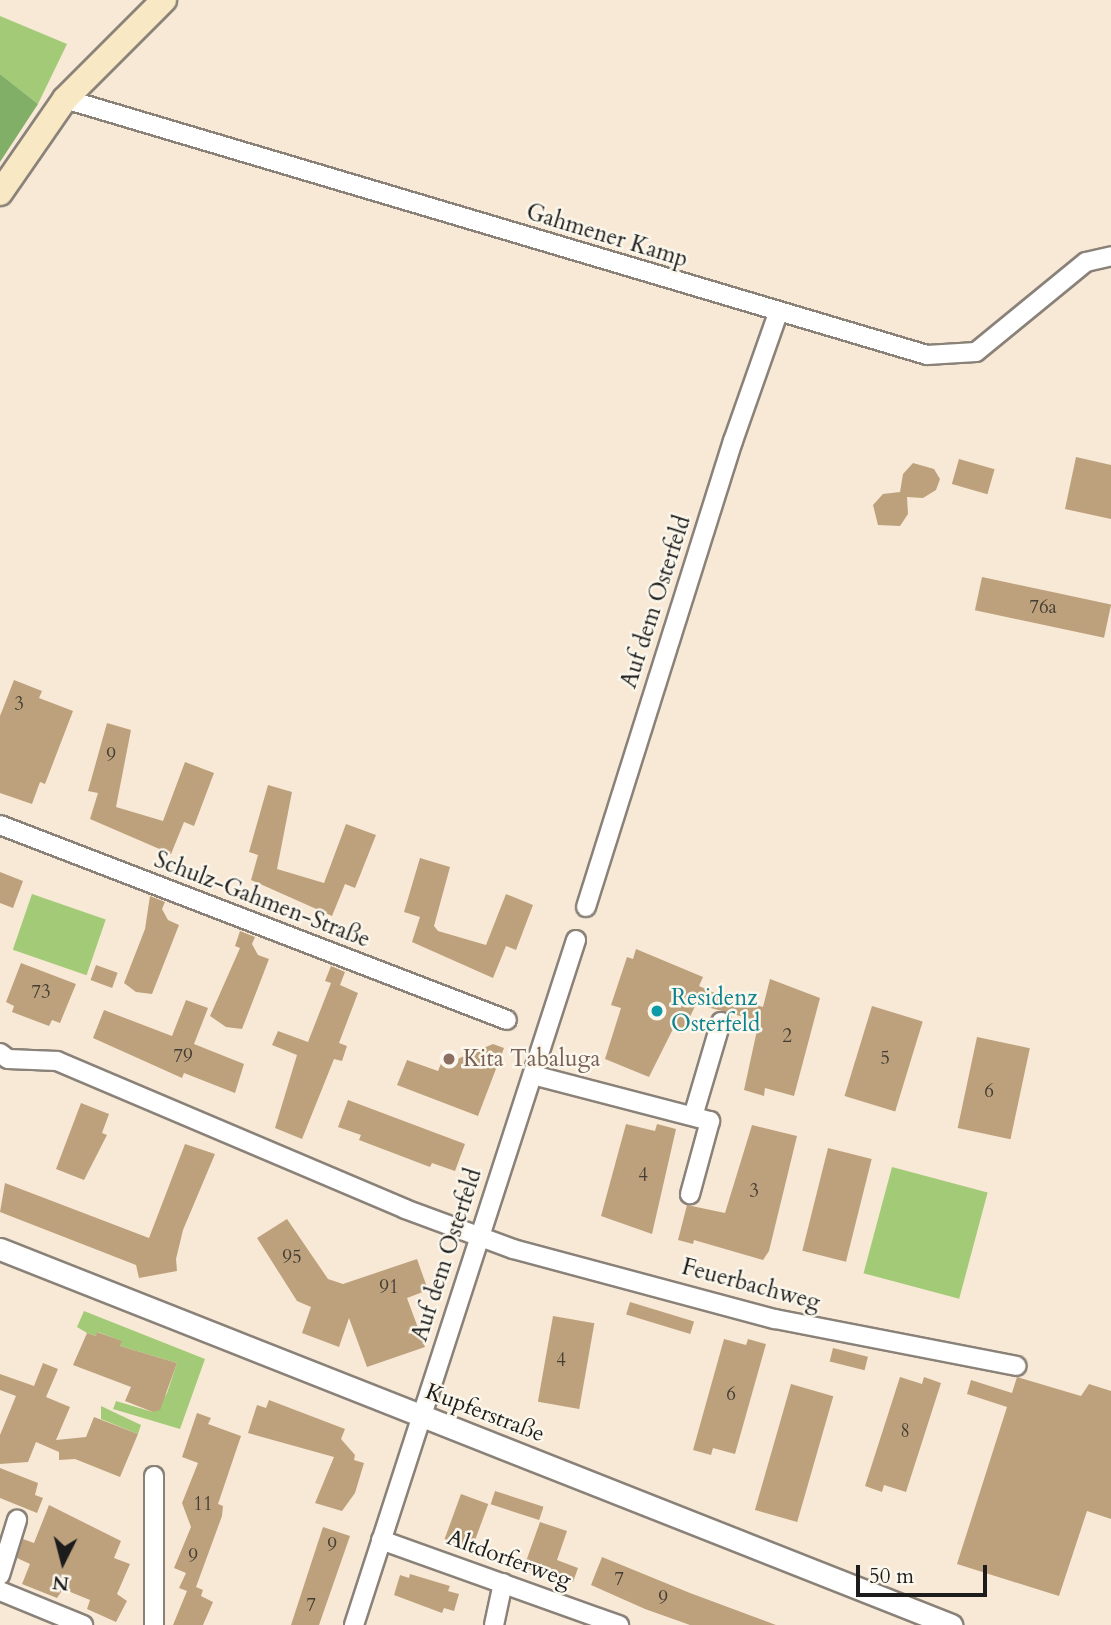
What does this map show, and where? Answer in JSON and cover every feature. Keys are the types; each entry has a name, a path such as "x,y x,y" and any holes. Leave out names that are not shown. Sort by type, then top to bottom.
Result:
{"main road":[{"path":"0,193 65,100 164,0"}],"street":[{"name":"Gahmener Kamp","path":"65,100 927,355 976,352 1086,262 1111,256"},
{"name":"Auf dem Osterfeld","path":"586,907 778,313"},
{"name":"Schulz-Gahmen-Straße","path":"0,825 507,1020"},
{"name":"Auf dem Osterfeld","path":"354,1625 478,1234 576,940"},
{"path":"694,1113 721,1022"},
{"path":"0,1053 8,1059 57,1061 405,1209 478,1234"},
{"path":"533,1075 694,1113 710,1121 690,1194"},
{"name":"Feuerbachweg","path":"478,1234 513,1249 775,1319 1016,1366"},
{"name":"Kupferstraße","path":"0,1249 951,1625"},
{"path":"154,1476 154,1625"},
{"path":"0,1575 17,1520"},
{"name":"Altdorferweg","path":"381,1540 619,1625"},
{"path":"494,1625 503,1583"},
{"path":"0,1591 83,1625"}],"green space":[{"path":"0,16 67,44 38,104 0,74"},
{"path":"0,74 38,104 0,162"},
{"path":"32,894 106,919 87,975 13,950"},
{"path":"892,1167 988,1193 959,1299 864,1273"},
{"path":"84,1311 205,1359 180,1429 113,1409 116,1401 153,1412 167,1393 177,1363 120,1346 121,1341 98,1332 96,1336 87,1333 77,1327"},
{"path":"101,1406 141,1425 138,1434 101,1419"}],"building":[{"path":"1076,457 1111,465 1111,519 1065,509"},
{"path":"959,459 995,469 987,494 952,484"},
{"path":"913,463 934,469 940,479 936,490 923,498 907,497 908,514 900,526 878,525 873,505 883,494 900,492 903,474"},
{"path":"982,577 1111,604 1104,638 975,610"},
{"path":"14,680 42,691 39,698 73,711 45,784 40,782 32,804 0,793 0,716"},
{"path":"107,723 131,730 116,807 163,821 185,762 214,773 194,826 184,822 171,854 90,819 98,793 88,791"},
{"path":"268,785 292,792 277,869 324,883 346,824 376,835 355,888 345,884 332,916 251,880 258,855 249,852"},
{"path":"420,858 450,867 434,926 438,931 486,945 506,894 533,905 516,950 506,946 493,978 412,942 420,917 404,912"},
{"path":"0,872 23,881 13,908 0,903"},
{"path":"150,896 165,902 162,909 168,920 179,925 152,994 136,992 124,983 145,929"},
{"path":"240,931 255,937 252,944 258,955 269,959 242,1029 226,1027 210,1016 240,948 235,946"},
{"path":"636,949 703,977 699,986 712,992 763,1007 770,979 820,998 794,1096 765,1088 764,1096 744,1090 759,1021 696,1004 682,1034 673,1029 649,1077 605,1059 621,1008 611,1005 627,957 633,959"},
{"path":"21,963 76,984 60,1023 52,1020 49,1026 12,1012 14,1006 6,1002"},
{"path":"96,965 118,973 112,988 91,980"},
{"path":"331,966 345,972 340,985 358,993 339,1043 347,1046 342,1061 334,1059 302,1139 275,1128 297,1055 272,1045 278,1031 308,1042 331,983 325,981"},
{"path":"186,1000 208,1008 194,1044 244,1064 235,1093 184,1073 182,1078 93,1038 104,1010 172,1036"},
{"path":"872,1006 923,1021 895,1111 845,1096"},
{"path":"977,1037 1030,1048 1010,1139 958,1128"},
{"path":"493,1044 504,1048 478,1116 397,1085 407,1060 438,1071 444,1056 455,1060"},
{"path":"348,1100 465,1144 455,1171 432,1163 430,1167 359,1140 361,1135 338,1127"},
{"path":"81,1103 109,1114 102,1133 107,1135 84,1180 56,1169"},
{"path":"626,1124 655,1131 657,1124 676,1129 652,1234 601,1216"},
{"path":"752,1125 797,1136 769,1251 763,1260 694,1240 693,1244 678,1240 687,1205 725,1213"},
{"path":"185,1144 215,1154 183,1230 176,1259 177,1271 139,1278 136,1265 0,1212 5,1183 149,1238"},
{"path":"828,1148 872,1159 846,1262 802,1251"},
{"path":"287,1219 328,1279 343,1284 417,1259 428,1290 407,1298 425,1347 367,1367 349,1318 339,1347 302,1333 311,1307 297,1301 257,1238"},
{"path":"630,1302 694,1322 690,1334 626,1314"},
{"path":"553,1316 594,1323 579,1409 538,1402"},
{"path":"97,1332 122,1341 120,1346 177,1363 160,1410 153,1412 125,1401 131,1387 73,1365 87,1333 96,1336"},
{"path":"724,1339 746,1345 748,1339 766,1344 735,1454 713,1448 711,1455 693,1450"},
{"path":"833,1348 868,1357 865,1370 830,1362"},
{"path":"43,1363 58,1369 46,1397 70,1407 56,1440 86,1437 94,1417 138,1434 120,1477 75,1459 59,1460 59,1452 36,1442 28,1462 0,1464 0,1435 16,1396 0,1390 0,1374 34,1386"},
{"path":"900,1377 922,1384 924,1377 941,1383 906,1492 884,1485 882,1492 865,1486"},
{"path":"1017,1377 1081,1396 1089,1384 1111,1391 1111,1519 1087,1511 1059,1596 957,1564 1007,1407 967,1394 971,1380 1012,1393"},
{"path":"791,1384 833,1396 797,1522 755,1510"},
{"path":"269,1400 345,1429 341,1439 355,1455 354,1460 364,1463 355,1493 342,1511 315,1503 334,1457 248,1433 257,1405 266,1408"},
{"path":"197,1413 211,1418 208,1424 241,1436 218,1504 223,1506 222,1516 196,1587 203,1590 201,1596 213,1602 203,1625 173,1625 187,1591 179,1588 186,1573 174,1568 191,1527 182,1503 198,1463 182,1457"},
{"path":"0,1468 38,1483 35,1495 43,1498 37,1513 0,1498"},
{"path":"495,1491 544,1507 539,1520 491,1504"},
{"path":"461,1494 488,1504 472,1549 445,1539"},
{"path":"49,1505 121,1541 114,1558 130,1564 117,1594 127,1601 116,1622 87,1609 90,1600 63,1589 57,1598 22,1584 30,1564 17,1558 23,1539 34,1543"},
{"path":"540,1522 567,1531 557,1560 578,1568 573,1582 524,1567"},
{"path":"323,1527 350,1536 319,1625 291,1625"},
{"path":"602,1557 776,1625 690,1625 645,1609 591,1585"},
{"path":"410,1574 450,1586 448,1591 459,1594 454,1611 444,1608 442,1613 394,1595 400,1575 409,1578"}],"place":[{"name":"Residenz Osterfeld","path":"657,1011"},
{"name":"Kita Tabaluga","path":"449,1059"}]}
